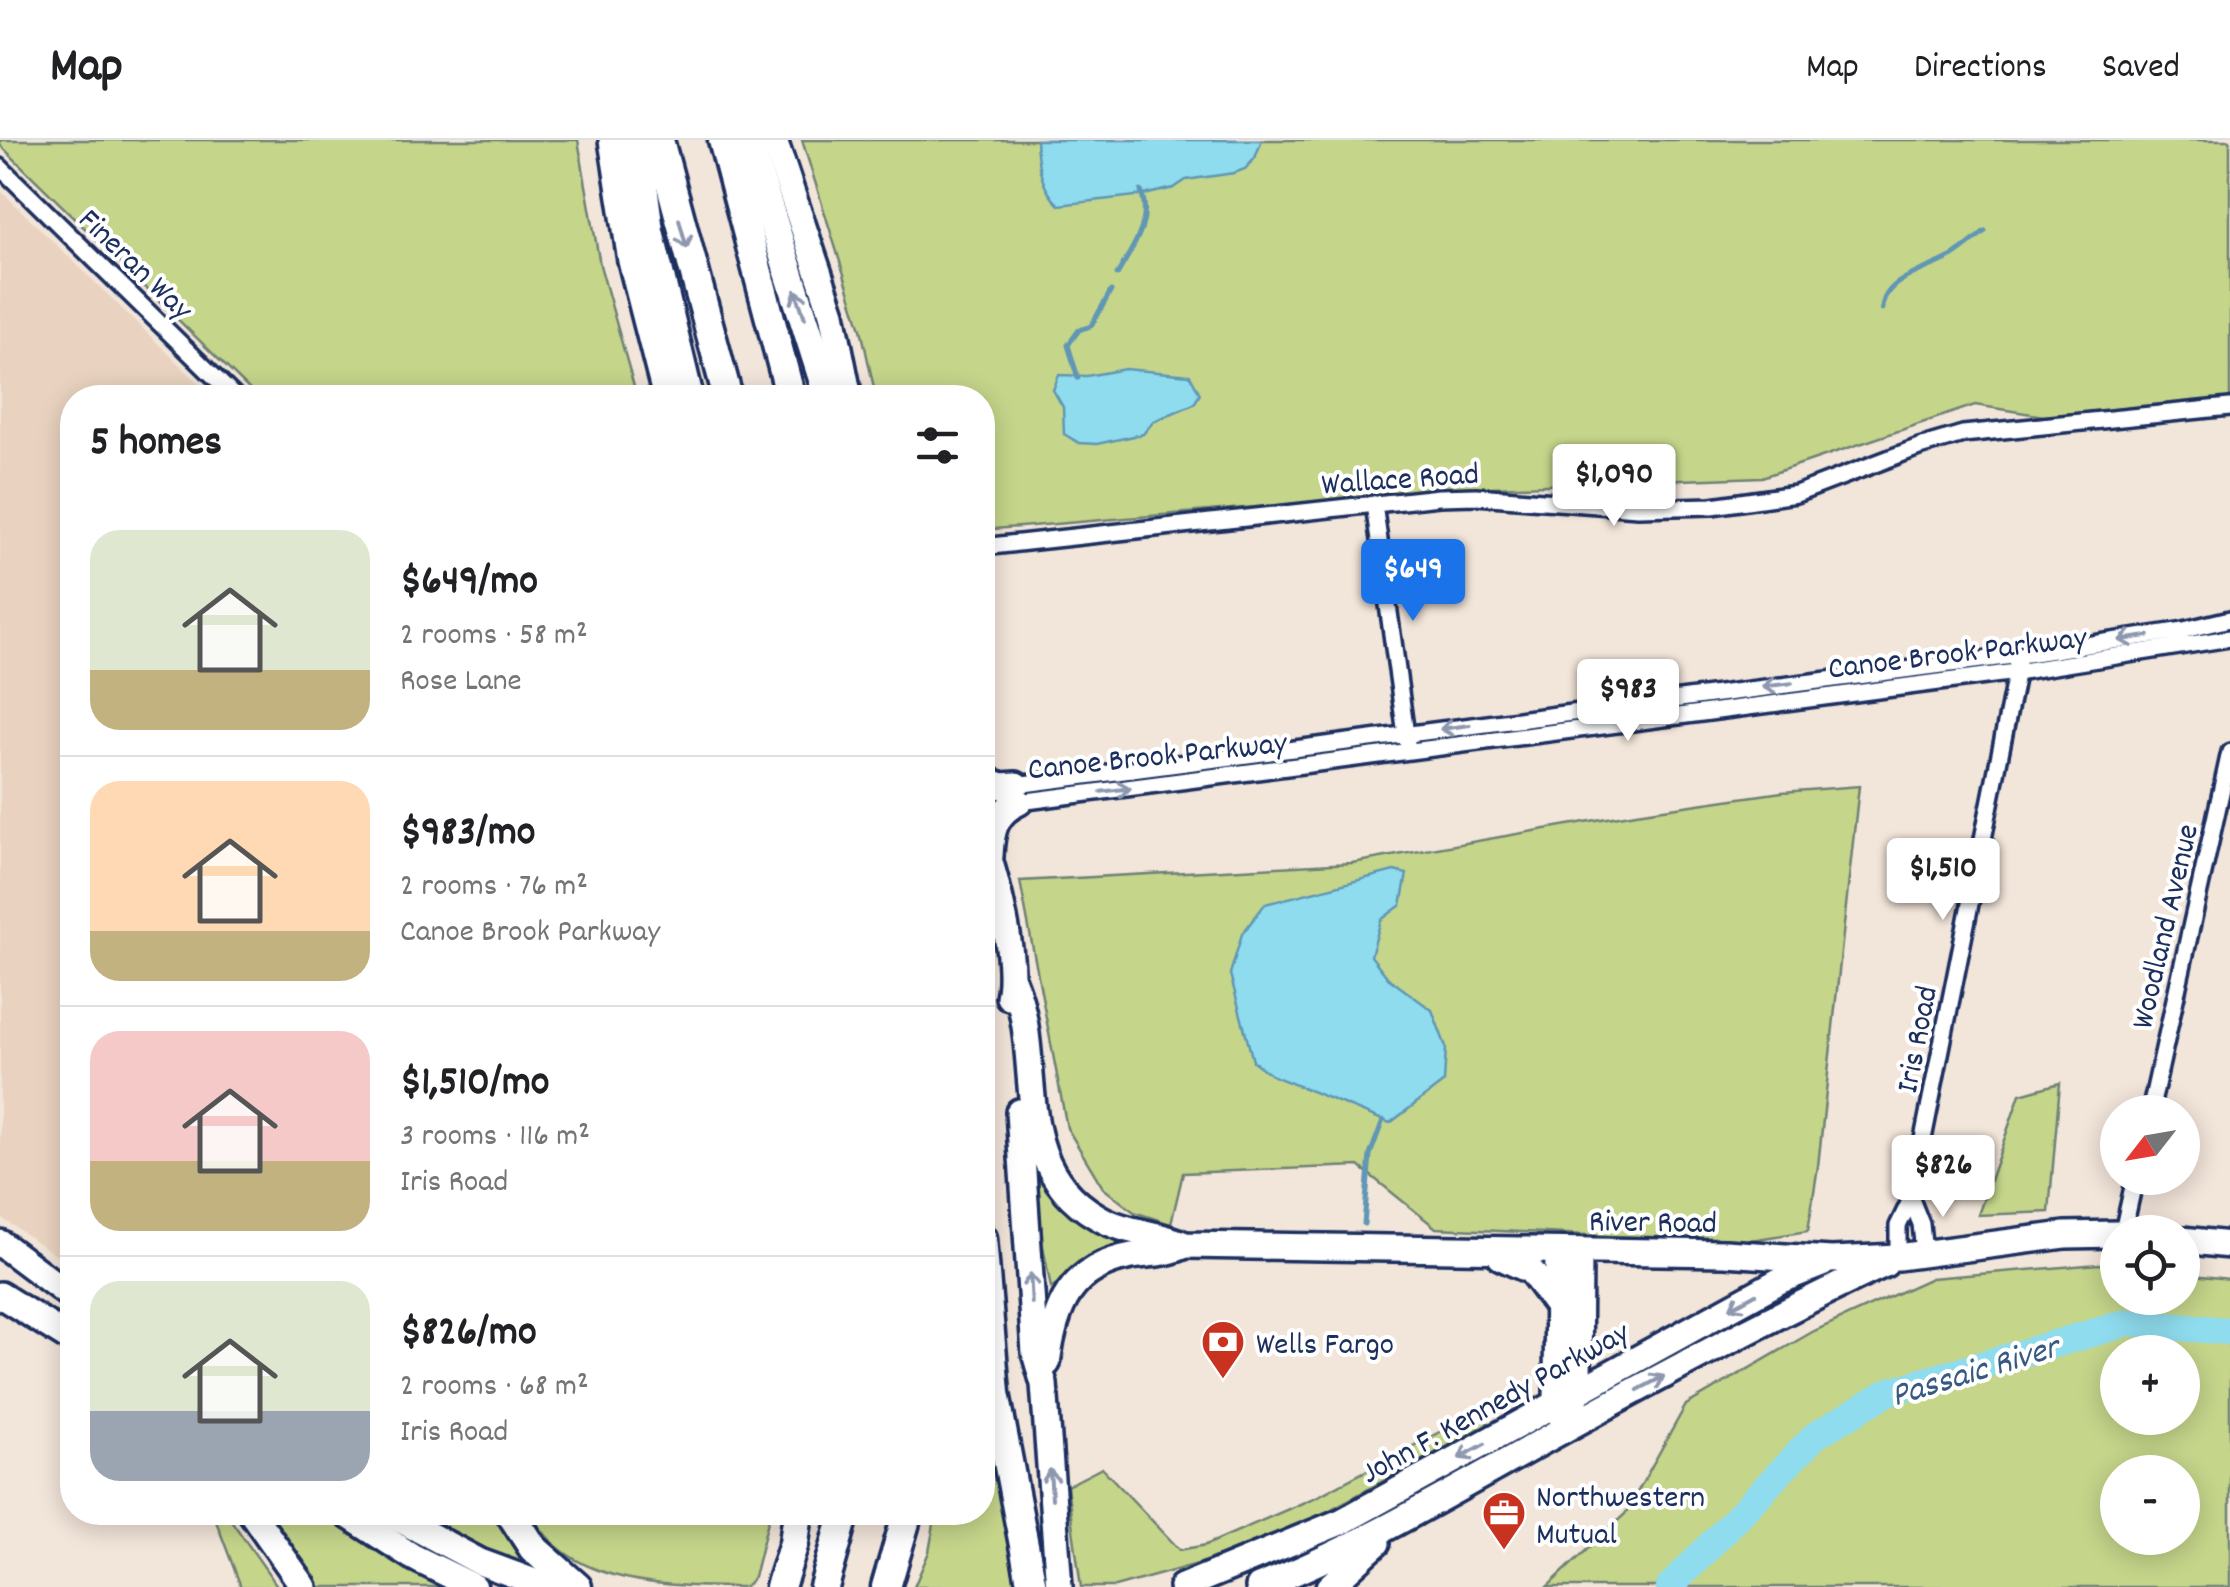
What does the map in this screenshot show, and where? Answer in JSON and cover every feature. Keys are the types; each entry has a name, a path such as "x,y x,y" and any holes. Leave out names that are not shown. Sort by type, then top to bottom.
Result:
{"highway":[{"path":"637,140 649,231 686,385"},
{"path":"659,140 725,385"},
{"path":"723,140 788,385"},
{"path":"747,140 825,385"},
{"path":"995,1393 1045,1585"},
{"path":"518,1525 533,1548 562,1578 577,1587"},
{"path":"794,1543 796,1525"},
{"path":"780,1587 803,1525"},
{"path":"825,1585 841,1525"},
{"path":"888,1583 904,1525"}],"main road":[{"path":"612,140 631,260 663,385"},
{"path":"774,140 832,313 846,385"},
{"path":"995,783 1018,794 995,827"},
{"path":"995,887 1013,981 1008,1000 1035,1352 1044,1384 1045,1585"},
{"name":"River Road","path":"1013,981 1020,998 1038,1139 1062,1186 1102,1220 1185,1245 1726,1254 1831,1260 1911,1256 2100,1234"},
{"path":"2200,1242 2230,1245"},
{"path":"0,1243 60,1288"},
{"name":"River Road","path":"1044,1384 1056,1316 1082,1277 1102,1264 1172,1252 1185,1245"},
{"path":"1467,1250 1520,1262 1540,1280 1557,1306"},
{"path":"1567,1408 1557,1306 1569,1252"},
{"path":"1567,1408 1569,1252"},
{"name":"John F. Kennedy Parkway","path":"1182,1587 1343,1522 1567,1408 1911,1256"},
{"name":"John F. Kennedy Parkway","path":"1259,1587 1398,1522 1567,1408 1778,1281 1831,1260"},
{"path":"0,1296 60,1333"},
{"path":"1329,1587 1398,1522"},
{"path":"259,1525 304,1587"},
{"path":"363,1525 413,1557 474,1587"},
{"path":"410,1525 480,1562 548,1587"}],"street":[{"name":"Fineran Way","path":"0,167 223,385"},
{"name":"Wallace Road","path":"995,545 1476,496 1638,508 1712,506 1796,494 1963,434 2230,406"},
{"path":"1374,504 1408,750"},
{"name":"Canoe Brook Parkway","path":"1018,794 1408,750 2018,664 2230,619"},
{"name":"Canoe Brook Parkway","path":"1018,794 1406,733 2230,638"},
{"name":"Iris Road","path":"1911,1256 1898,1226 1911,1199 2018,664"},
{"name":"Woodland Avenue","path":"2154,1095 2230,752"},
{"name":"Iris Road","path":"1911,1199 1922,1224 1911,1256"}],"shaded area":[{"path":"0,190 201,385 60,385 60,1258 0,1217"}],"green space":[{"path":"0,140 578,140 600,265 634,385 245,385 0,145"},
{"path":"802,140 2230,140 2230,400 2044,416 1975,405 1762,477 1492,487 995,529 995,385 873,385 861,329"},
{"path":"1859,786 1808,1231 1738,1242 1436,1228 1359,1166 1183,1173 1171,1224 1134,1212 1103,1188 1067,1128 1020,881 1352,863 1636,813 1782,792"},
{"path":"2060,1083 2049,1212 1978,1215 2020,1094"},
{"path":"1029,1135 1036,1158 1137,1243 1092,1258 1051,1288 1039,1225"},
{"path":"2100,1264 2100,1315 2200,1315 2200,1276 2230,1279 2230,1587 1547,1587 1625,1514 1686,1405 1814,1331 1931,1278"},
{"path":"1474,1414 1489,1424 1322,1514 1201,1563 1115,1587 1081,1587 1067,1486 1102,1468 1180,1550 1206,1545 1316,1497"},
{"path":"995,1448 1016,1587 914,1587 929,1552 934,1525 995,1525"},
{"path":"218,1525 234,1525 278,1587 241,1587"},
{"path":"273,1525 338,1525 449,1587 317,1587"},
{"path":"432,1525 508,1525 532,1565 529,1570 502,1561"},
{"path":"540,1525 767,1525 754,1577 745,1587 686,1586 624,1578 569,1556"}],"water":[{"path":"1036,140 1261,142 1255,158 1245,169 1234,173 1186,180 1174,188 1144,195 1059,205 1044,183"},
{"path":"1125,369 1190,375 1200,394 1194,404 1154,421 1143,434 1097,444 1079,443 1064,434 1063,407 1053,390 1059,375 1087,376"},
{"path":"1394,871 1407,874 1401,905 1381,920 1371,956 1388,978 1432,1010 1446,1047 1444,1082 1390,1123 1271,1075 1253,1061 1230,974 1242,934 1265,904"}],"waterway":[{"path":"1117,275 1143,224 1141,191"},
{"path":"1882,309 1884,298 1898,282 1951,257 1985,231"},
{"path":"1078,378 1068,345 1079,330 1091,326 1111,291"},
{"path":"1364,1224 1370,1155 1383,1120"},
{"name":"Passaic River","path":"1670,1587 1816,1435 1888,1392 2127,1323 2230,1331"}],"place":[{"name":"Wells Fargo","path":"1223,1380"},
{"name":"Northwestern Mutual","path":"1504,1551"}]}
